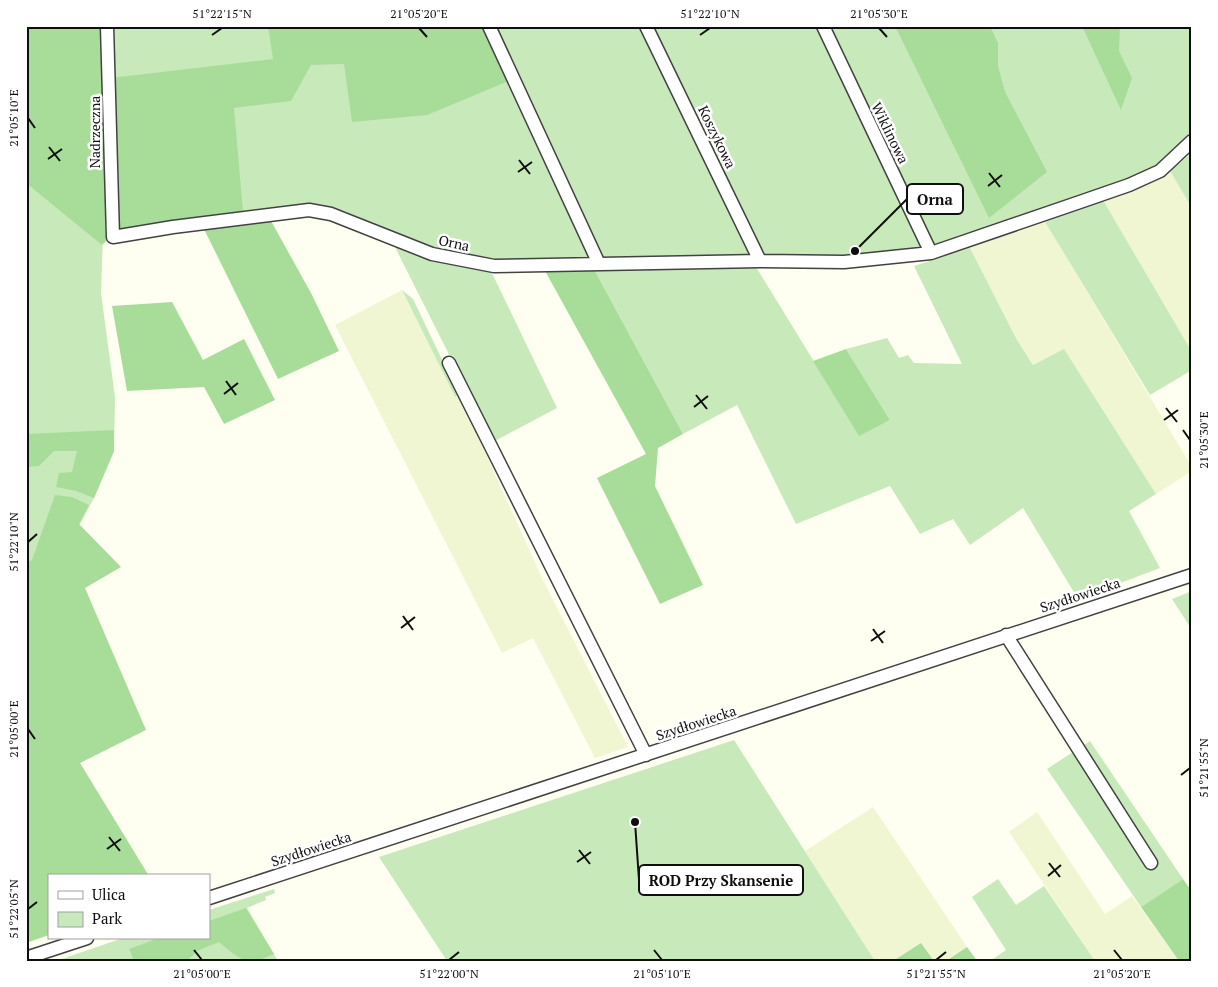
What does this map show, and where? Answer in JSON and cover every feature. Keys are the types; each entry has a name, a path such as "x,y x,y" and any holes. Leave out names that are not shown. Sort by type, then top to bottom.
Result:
{"street":[{"name":"Nadrzeczna","path":"107,26 113,237"},
{"path":"488,26 599,264"},
{"name":"Koszykowa","path":"646,26 760,261"},
{"name":"Wiklinowa","path":"822,26 931,252"},
{"name":"Orna","path":"113,237 173,227 309,210 331,214 432,254 485,264 519,266 760,261 844,262 931,252 1129,185 1160,171 1192,141"},
{"path":"449,363 646,755"},
{"name":"Szydłowiecka","path":"210,898 1192,574"},
{"path":"1006,635 1152,863"},
{"path":"26,958 81,940"}],"green space":[{"path":"26,26 1192,26 1192,134 1153,169 1123,182 948,242 847,257 487,260 435,250 323,205 305,203 103,234 101,293 115,397 114,451 94,498 26,625"},
{"path":"26,26 102,26 111,237 102,245 26,183"},
{"path":"268,26 485,26 511,80 427,115 352,122 344,64 311,65 291,101 234,108 243,212 116,231 110,78 273,59"},
{"path":"895,26 990,26 998,43 998,66 1005,92 1047,172 989,218"},
{"path":"1082,26 1120,26 1119,51 1132,78 1121,110"},
{"path":"1192,153 1192,208 1170,171"},
{"path":"1170,171 1192,208 1192,352 1103,200 1149,182"},
{"path":"1103,200 1192,352 1192,370 1150,395 1045,222"},
{"path":"271,221 311,293 339,351 278,379 203,227"},
{"path":"1045,222 1192,467 1192,471 1156,494 1064,350 1033,365 1017,340 970,248"},
{"path":"397,245 468,267 490,269 557,408 493,442 396,249"},
{"path":"970,248 1017,340 1033,365 1064,349 1156,494 1129,511 1160,568 1078,599 1023,508 970,545 953,519 920,534 890,486 796,524 737,405 683,434 595,271 756,267 859,435 890,420 846,349 887,338 899,358 908,355 914,363 962,364 914,266"},
{"path":"544,269 595,271 683,434 658,448 655,486 703,585 660,604 597,478 646,454"},
{"path":"402,290 455,397 459,395 542,578 628,747 595,758 533,638 502,653 335,325"},
{"path":"402,290 413,299 459,395 455,397"},
{"path":"172,302 203,360 244,339 275,400 224,424 204,387 127,391 112,306"},
{"path":"846,349 890,420 859,436 813,361"},
{"path":"114,430 114,451 94,498 76,491 56,487 59,473 72,472 77,451 54,451 39,466 26,467 26,434"},
{"path":"55,495 72,497 89,505 79,524 121,567 85,588 146,730 80,763 148,874 48,874 48,935 26,943 26,563 32,560"},
{"path":"1192,591 1192,630 1172,599"},
{"path":"734,740 875,961 447,961 379,857"},
{"path":"1090,741 1183,879 1141,907 1047,769"},
{"path":"873,807 967,947 946,961 934,961 921,943 893,961 875,961 805,851"},
{"path":"1037,812 1105,914 1132,896 1179,961 1095,961 1009,832"},
{"path":"998,879 1016,905 1044,886 1095,961 990,961 1006,950 972,897"},
{"path":"1183,879 1192,892 1192,961 1179,961 1141,907"},
{"path":"274,889 275,893 265,897 266,900 247,908 278,961 56,961 117,940 210,940 210,910"},
{"path":"246,908 274,954 257,960 244,960 219,942 197,951 187,961 134,961 129,949 154,940 210,940 210,921"},
{"path":"921,943 934,961 893,961"},
{"path":"967,947 977,961 946,961"}],"place":[{"name":"Orna","path":"855,251"},
{"name":"ROD Przy Skansenie","path":"635,822"}]}
